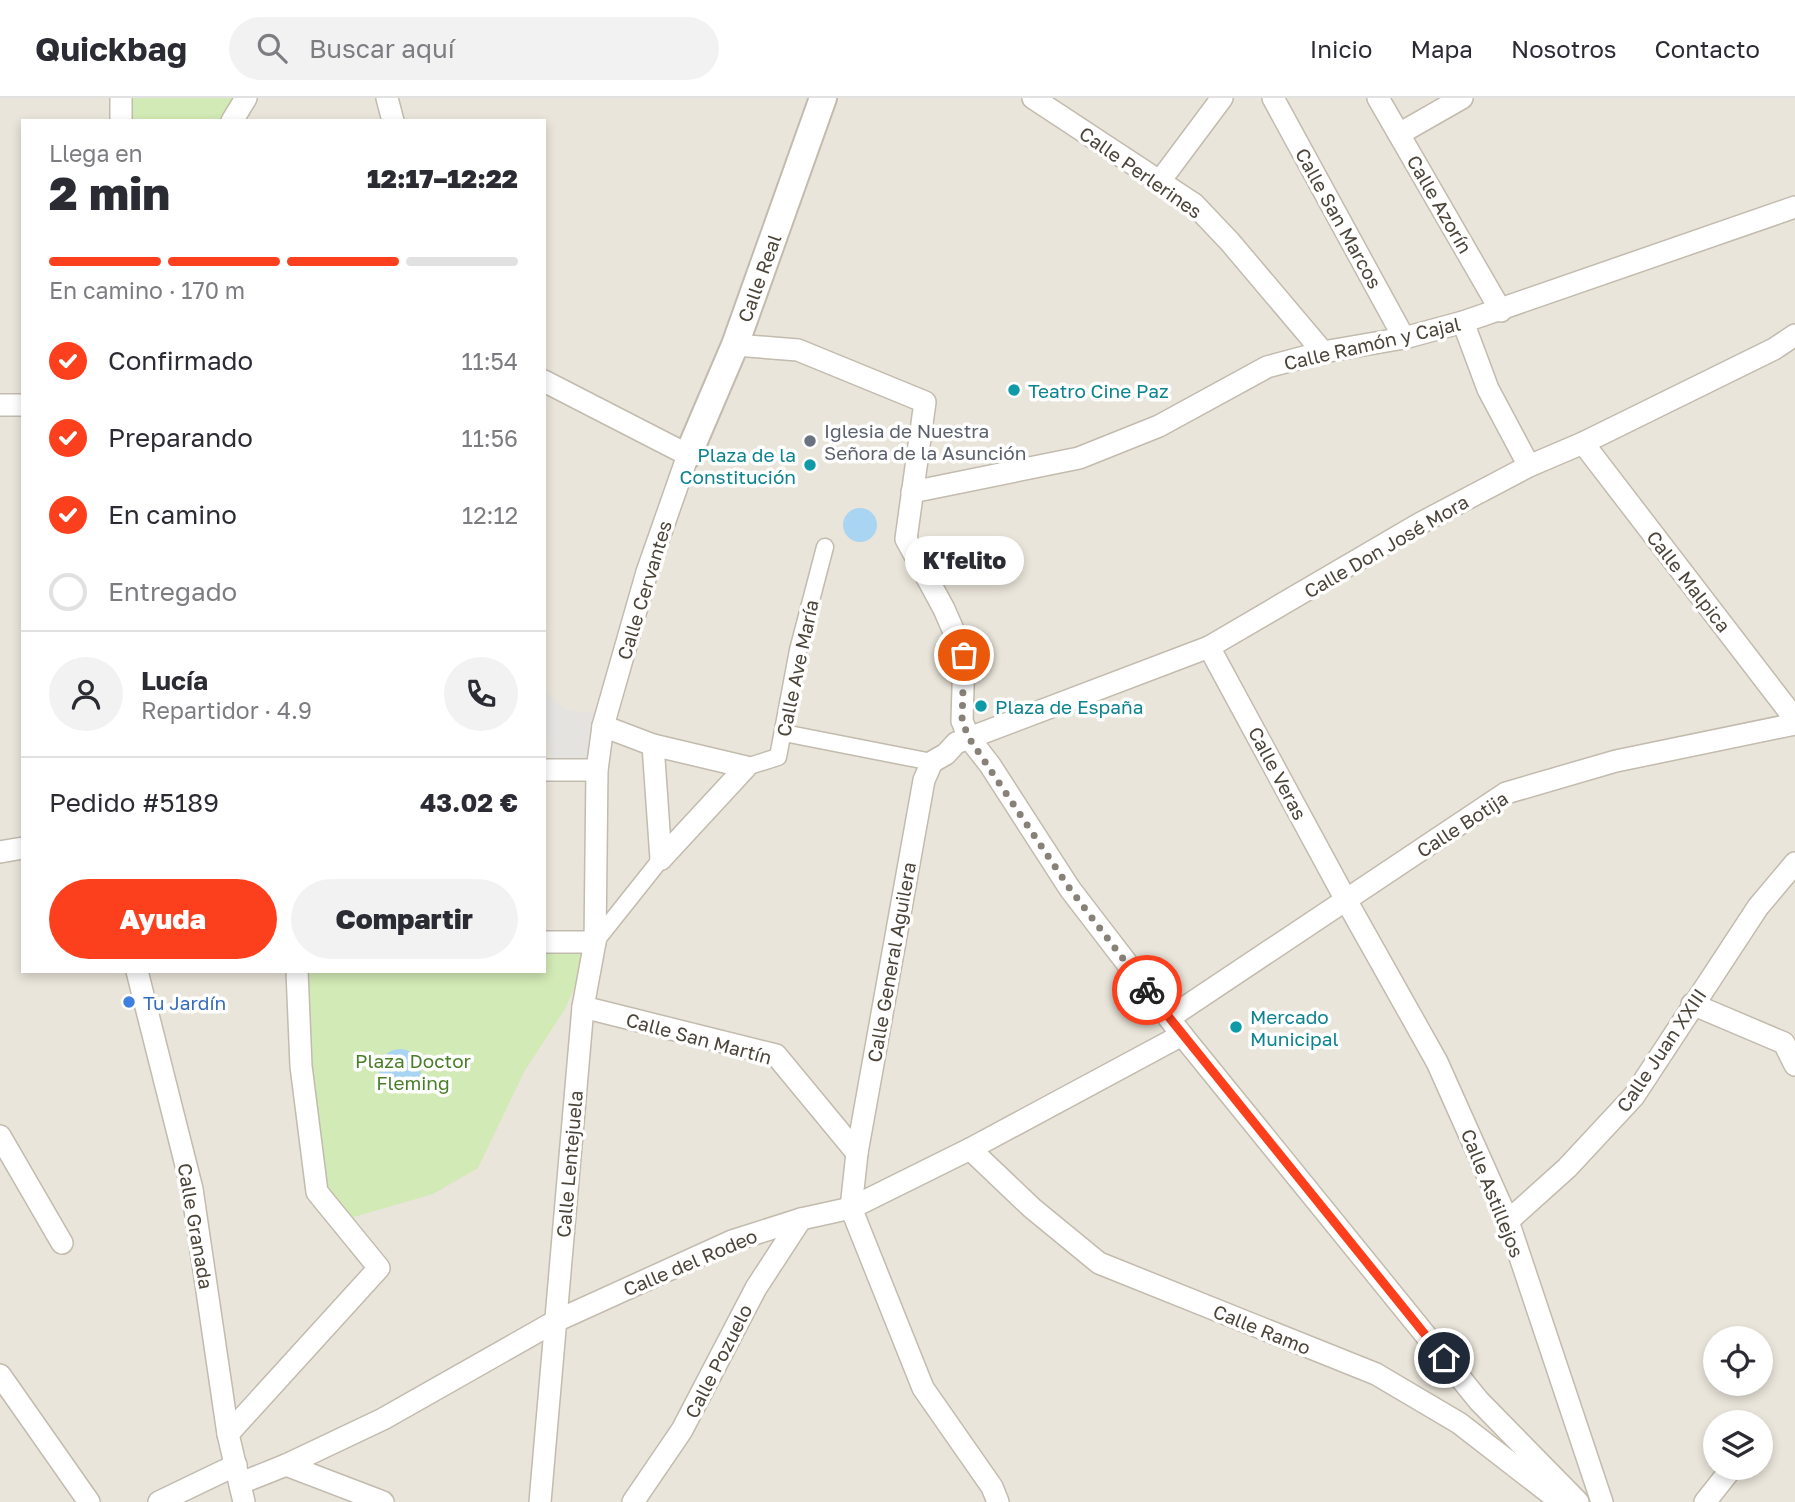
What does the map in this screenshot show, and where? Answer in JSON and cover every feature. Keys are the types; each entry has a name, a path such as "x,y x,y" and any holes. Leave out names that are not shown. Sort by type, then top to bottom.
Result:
{"street":[{"path":"121,98 121,119"},
{"path":"233,119 246,98"},
{"path":"387,98 392,119"},
{"name":"Calle Real","path":"688,455 735,345 822,98"},
{"name":"Calle Perlerines","path":"1033,98 1194,204 1230,242 1322,352"},
{"path":"1160,181 1222,98"},
{"name":"Calle San Marcos","path":"1273,98 1404,338"},
{"name":"Calle Azorín","path":"1378,98 1502,311"},
{"path":"1399,134 1461,98"},
{"name":"Calle Ramón y Cajal","path":"912,492 1079,458 1159,426 1267,368 1322,352 1404,338 1464,323 1795,207"},
{"path":"1464,323 1489,389 1529,466"},
{"name":"Calle Don José Mora","path":"969,738 1209,647 1419,524 1529,466 1583,443 1774,349 1795,335"},
{"path":"735,345 798,351 925,402 906,539 944,609 964,655 962,721 969,738 1070,889 1168,1018 1479,1401 1578,1502"},
{"path":"550,381 688,455"},
{"path":"0,405 21,405"},
{"name":"Calle Malpica","path":"1583,443 1795,721"},
{"name":"Calle Cervantes","path":"595,942 597,770 603,726 648,572 688,455"},
{"name":"Calle Ave María","path":"746,766 778,757 798,650 825,547"},
{"name":"Calle Veras","path":"1209,647 1346,900"},
{"name":"Calle Botija","path":"1168,1018 1506,793 1616,761 1795,721"},
{"path":"546,942 595,942 661,859 746,766 653,745 603,726"},
{"path":"784,733 932,762 946,754 957,743 969,738"},
{"path":"653,745 661,859"},
{"name":"Calle General Aguilera","path":"851,1208 857,1153 924,780 932,762"},
{"path":"546,770 597,770"},
{"path":"0,852 21,848"},
{"name":"Calle Juan XXIII","path":"1508,1221 1567,1168 1634,1096 1758,907 1795,863"},
{"name":"Calle Astillejos","path":"1346,900 1437,1062 1508,1221 1601,1502"},
{"name":"Calle Lentejuela","path":"540,1502 583,1007 595,942"},
{"name":"Calle Granada","path":"138,973 192,1189 228,1434 240,1483"},
{"path":"228,1434 379,1268 317,1192 301,1066 297,973"},
{"path":"1692,1004 1784,1043 1795,1065"},
{"name":"Calle San Martín","path":"583,1007 776,1055 857,1153"},
{"name":"Calle del Rodeo","path":"160,1502 240,1483 286,1465 383,1419 556,1321 732,1241 801,1219 851,1208 970,1149 1182,1035"},
{"path":"0,1136 8,1170 62,1243"},
{"name":"Calle Ramo","path":"970,1149 1032,1208 1099,1263 1377,1374 1459,1423 1561,1502"},
{"path":"851,1208 923,1388 992,1487 998,1502"},
{"name":"Calle Pozuelo","path":"633,1502 682,1430 755,1288 801,1219"},
{"path":"0,1375 89,1502"},
{"path":"1459,1423 1479,1401"},
{"path":"286,1465 383,1502"},
{"path":"1705,1502 1722,1480"}],"shaded area":[{"path":"0,98 1795,98 1795,1502 0,1502"},
{"path":"546,693 565,709 582,713 600,711 588,758 551,759 546,734"}],"green space":[{"path":"130,98 237,98 226,119 129,119"},
{"name":"Plaza Doctor Fleming","path":"595,942 565,1009 524,1072 478,1168 433,1194 340,1221 322,1186 304,973 546,973 546,943"}],"water":[{"path":"860,508 872,513 877,525 872,537 860,542 848,537 843,525 848,513"},
{"path":"400,1049 415,1055 421,1070 415,1085 400,1091 385,1085 379,1070 385,1055"}],"way so far":[{"path":"964,655 962,721 969,738 1070,889 1147,990"}],"place":[{"name":"Teatro Cine Paz","path":"1014,390"},
{"name":"Iglesia de Nuestra Señora de la Asunción","path":"810,441"},
{"name":"Plaza de la Constitución","path":"810,465"},
{"name":"K'felito","path":"964,655"},
{"name":"Plaza de España","path":"981,706"},
{"name":"Tu Jardín","path":"129,1002"},
{"name":"Mercado Municipal","path":"1236,1027"}],"route":[{"path":"1147,990 1444,1358"}]}
